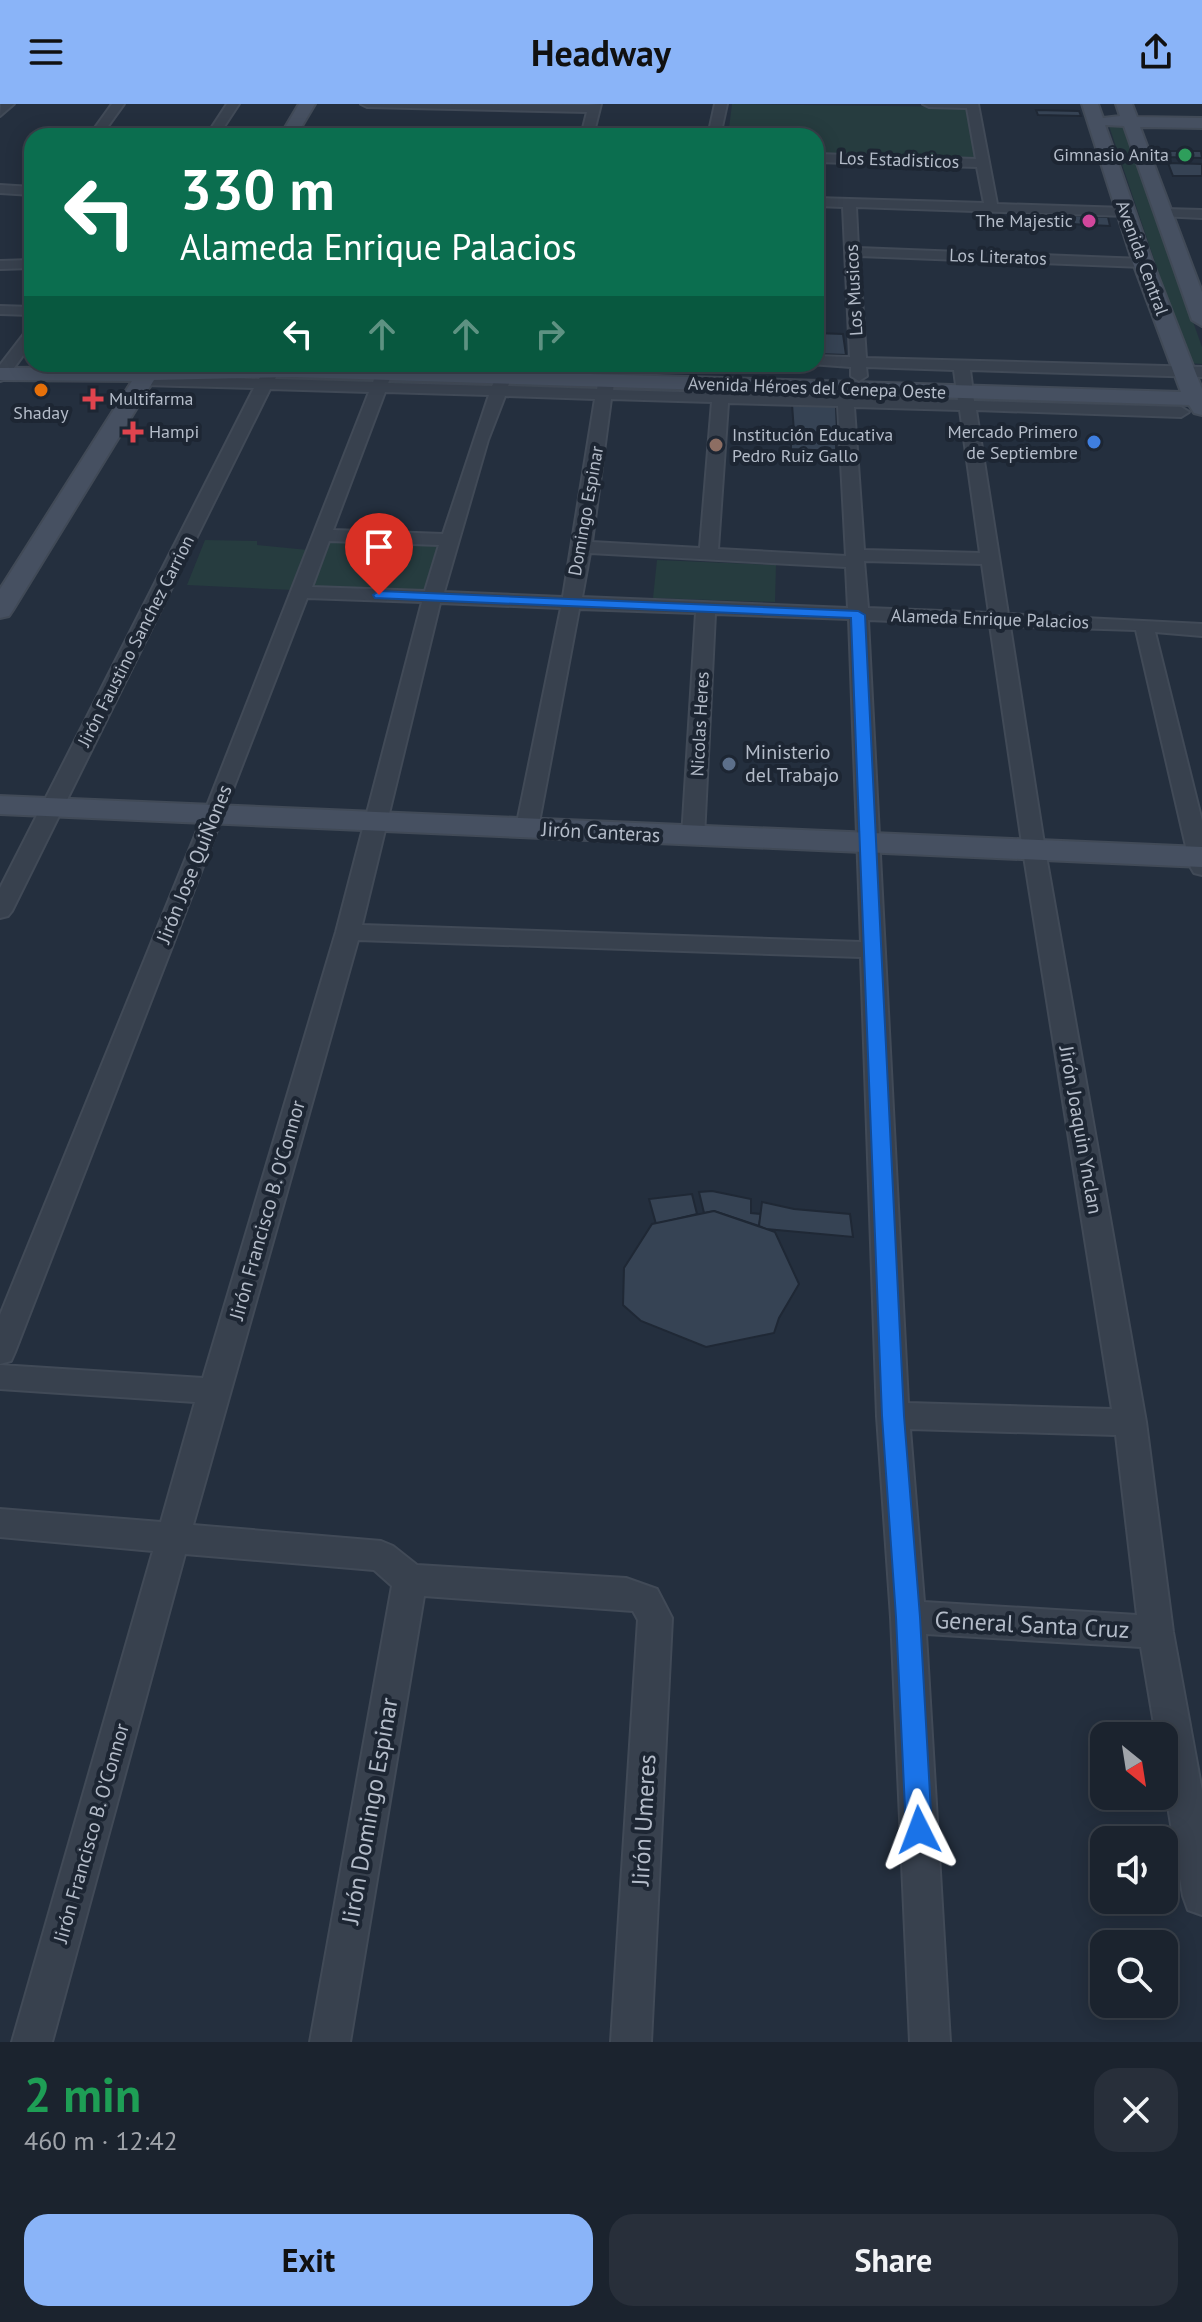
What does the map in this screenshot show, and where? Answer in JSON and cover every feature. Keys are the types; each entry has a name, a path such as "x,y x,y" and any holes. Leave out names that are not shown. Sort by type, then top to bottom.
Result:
{"main road":[{"path":"293,128 307,104"},
{"path":"1092,112 1127,113 1202,123"},
{"name":"Avenida Central","path":"1092,112 1143,263 1195,392"},
{"name":"Avenida Central","path":"1127,113 1202,320"},
{"path":"2,370 24,366"},
{"name":"Avenida Héroes del Cenepa Oeste","path":"2,370 24,371"},
{"name":"Avenida Héroes del Cenepa Oeste","path":"36,372 105,376 130,372"},
{"path":"0,610 142,372"},
{"name":"Avenida Héroes del Cenepa Oeste","path":"179,372 382,380 503,374 1195,392"},
{"name":"Avenida Héroes del Cenepa Oeste","path":"503,374 605,388 721,379"},
{"name":"Jirón Canteras","path":"0,805 1034,850 1201,861"}],"street":[{"path":"0,112 8,104"},
{"path":"101,128 118,104"},
{"path":"217,128 233,104"},
{"path":"367,104 594,106 589,128"},
{"path":"716,128 721,104"},
{"path":"929,104 972,105 991,208"},
{"path":"386,128 397,105"},
{"name":"Los Estadisticos","path":"824,158 982,163"},
{"path":"0,189 24,190"},
{"path":"824,202 1126,212"},
{"name":"Los Musicos","path":"849,204 855,558 867,844 893,1416 908,1617 930,2042"},
{"path":"1165,213 1202,214"},
{"name":"Los Literatos","path":"852,252 1143,263"},
{"path":"0,265 24,264"},
{"path":"0,310 24,311"},
{"path":"2,370 24,343"},
{"path":"824,366 852,382"},
{"name":"Jirón Francisco B. O'Connor","path":"32,2042 214,1391 348,932 433,597 503,374"},
{"name":"Jirón Faustino Sanchez Carrion","path":"0,911 269,377"},
{"path":"709,553 721,379"},
{"name":"Jirón Jose QuiÑones","path":"0,1352 214,816 382,380"},
{"name":"Jirón Joaquin Ynclan","path":"963,385 1034,850 1130,1422 1156,1632 1202,1896"},
{"name":"Domingo Espinar","path":"527,828 582,547 605,388"},
{"path":"321,535 452,540"},
{"path":"582,547 855,558 990,559"},
{"name":"Alameda Enrique Palacios","path":"298,592 1144,625 1202,630"},
{"name":"Nicolas Heres","path":"693,837 706,610"},
{"path":"1144,625 1201,861"},
{"path":"348,932 872,950"},
{"path":"0,1377 214,1391"},
{"path":"893,1416 1130,1422"},
{"path":"0,1523 381,1556 410,1580"},
{"name":"Jirón Umeres","path":"410,1580 626,1593 645,1600 655,1618 631,2042"},
{"name":"Jirón Domingo Espinar","path":"330,2042 410,1580"},
{"name":"General Santa Cruz","path":"908,1617 1156,1632"}],"green space":[{"path":"732,104 969,107 978,161 824,156 824,128 729,128"},
{"path":"1109,126 1124,127 1202,347 1202,364 1189,363"},
{"path":"205,540 257,541 257,545 308,550 293,590 187,585"},
{"path":"325,541 446,545 431,595 306,590"},
{"path":"657,560 776,565 775,602 653,598"}],"building":[{"path":"1036,110 1079,111 1081,116 1038,115"},
{"name":"Gimnasio Anita","path":"1165,151 1201,151 1202,158 1168,157"},
{"path":"1168,163 1202,164 1202,176 1173,176"},
{"name":"The Majestic","path":"1069,215 1108,217 1110,226 1070,224"},
{"path":"824,333 843,334 846,355 824,354"},
{"path":"792,404 836,404 837,433 794,432"},
{"path":"791,440 836,442 836,451 791,449"},
{"path":"712,1191 751,1199 751,1213 761,1214 759,1226 714,1211 704,1213 699,1192"},
{"path":"692,1194 697,1214 656,1224 649,1199"},
{"path":"762,1202 794,1209 850,1214 853,1237 766,1229 759,1226"},
{"path":"714,1211 775,1232 799,1284 774,1333 706,1347 641,1321 623,1305 624,1268 652,1224"}],"place":[{"name":"Gimnasio Anita","path":"1185,155"},
{"name":"The Majestic","path":"1089,221"},
{"name":"Shaday","path":"41,390"},
{"name":"Multifarma","path":"93,399"},
{"name":"Hampi","path":"133,432"},
{"name":"Mercado Primero de Septiembre","path":"1094,442"},
{"name":"Institución Educativa Pedro Ruiz Gallo","path":"716,445"},
{"name":"Ministerio del Trabajo","path":"729,764"}],"route":[{"path":"379,595 858,615 893,1416 919,1830"}]}
